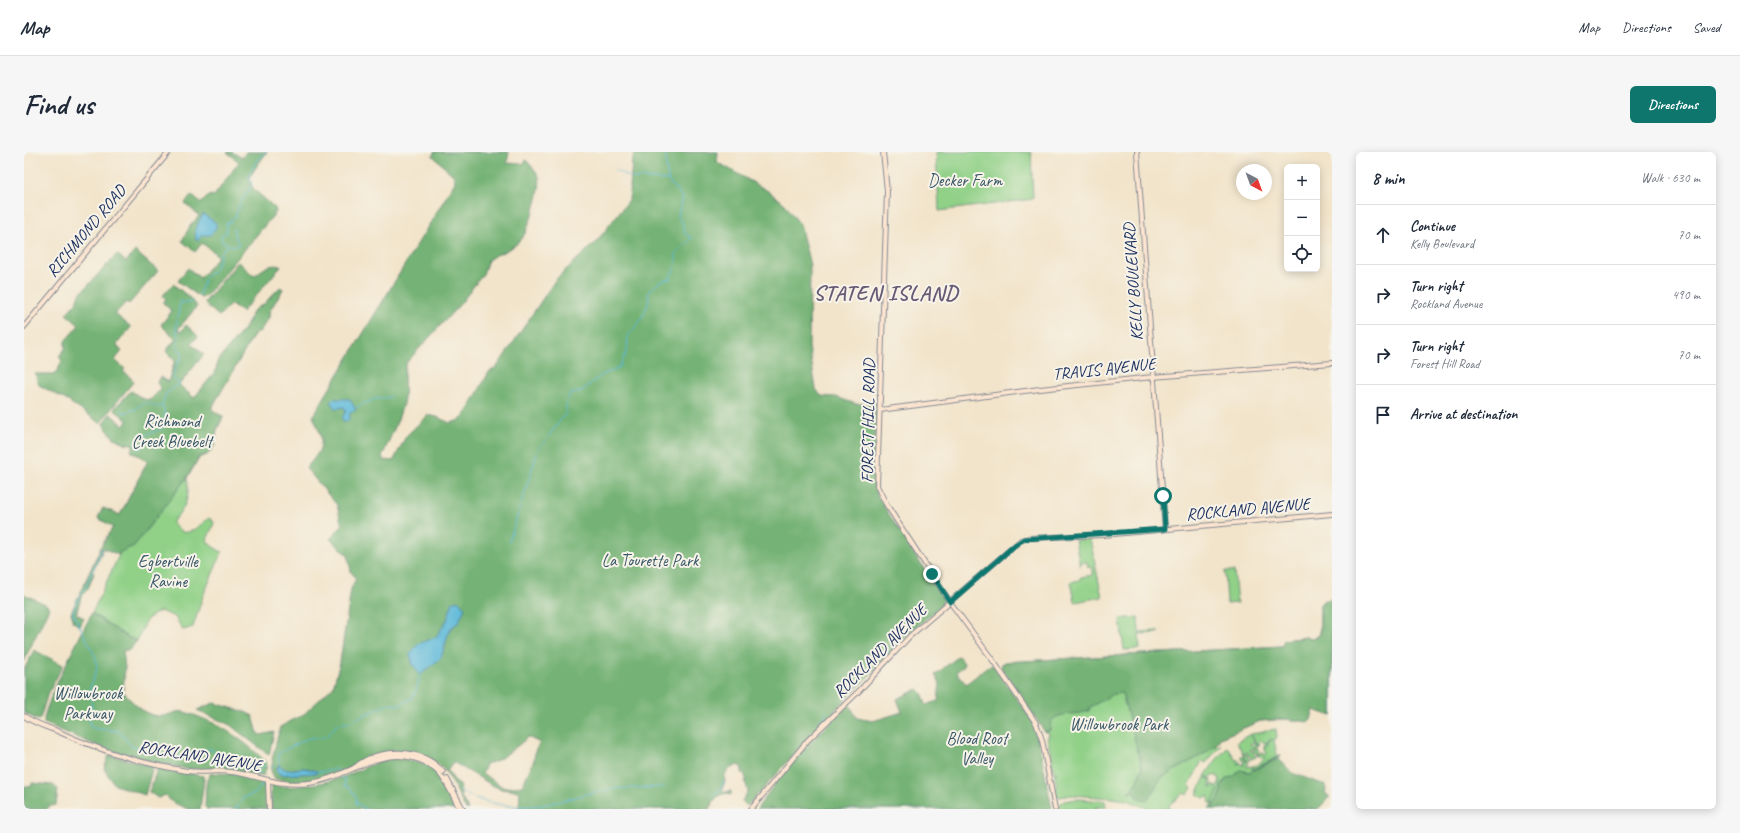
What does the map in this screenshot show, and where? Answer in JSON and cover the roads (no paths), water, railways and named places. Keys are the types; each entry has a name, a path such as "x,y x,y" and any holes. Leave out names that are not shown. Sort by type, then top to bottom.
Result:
{"street":[{"name":"RICHMOND ROAD","path":"24,327 169,152"},
{"name":"FOREST HILL ROAD","path":"882,152 887,191 880,410 876,481 878,489 901,528 950,602 1036,723 1042,740 1056,809"},
{"name":"KELLY BOULEVARD","path":"1137,152 1165,529"},
{"name":"TRAVIS AVENUE","path":"880,410 1040,388 1153,377 1332,363"},
{"name":"ROCKLAND AVENUE","path":"751,809 818,730 859,691 910,636 1015,545 1024,539 1165,529 1332,514"},
{"name":"ROCKLAND AVENUE","path":"24,716 88,745 120,756 186,771 233,772 268,781 288,784 325,780 374,760 390,756 408,757 424,761 440,773 460,809"},
{"name":"ROCKLAND AVENUE","path":"353,769 367,760 387,753 401,753 420,757 436,765 443,773 463,809"},
{"path":"268,781 269,809"}],"water":[{"path":"203,214 216,223 216,227 210,235 202,235 198,241 196,240 195,229"},
{"path":"333,399 350,399 356,410 350,413 347,421 343,421 342,418 346,411 344,407 336,409 330,402"},
{"path":"458,600 465,608 458,623 450,628 441,658 420,675 413,665 410,654 418,644 436,637 447,620 453,602"},
{"path":"279,764 279,766 287,770 304,768 317,771 317,773 281,775 276,771"}],"waterway":[{"path":"199,296 205,277 215,270 220,258 220,253 227,246 226,243 221,241 223,233 227,233 226,224 235,217 242,199 245,197 252,184 249,176 255,163 266,152"},
{"path":"509,542 538,450 566,413 566,403 570,394 580,392 602,375 620,367 627,351 628,336 642,318 648,304 649,291 661,281 670,279 676,264 676,253 692,238 685,234 683,224 678,217 682,197 669,182 666,166 666,152"},
{"path":"615,170 634,179 643,178 668,180"},
{"path":"228,245 236,246 239,244 234,235 234,228"},
{"path":"137,449 142,448 147,435 162,428 165,413 162,405 166,393 180,384 172,378 175,368 183,354 177,349 178,338 176,327 181,301 186,303 193,302"},
{"path":"356,407 375,399 391,397"},
{"path":"121,411 127,413 130,410 134,410 146,403 157,407 162,407"},
{"path":"102,549 86,586 75,604 73,613 96,658 97,668 90,689 92,709 89,718 90,726 96,729 119,731 131,746 137,748 166,748 184,759 194,758 198,752 211,749 218,757 230,757 242,764 254,767 265,766"},
{"path":"279,764 278,754 294,745 310,738 323,738 332,731 337,724 349,722 388,704 400,705 412,698 416,691 420,675"},
{"path":"819,723 827,711"},
{"path":"258,768 261,775"},
{"path":"317,772 333,770 334,768 339,771"},
{"path":"341,777 345,779 345,786 349,787 356,797 357,805 361,805 366,809"},
{"path":"713,796 721,789 724,781"},
{"path":"236,809 243,798 256,793 263,783"},
{"path":"460,791 485,801 503,805 522,806 549,804 613,789 664,787"}],"district":[{"name":"STATEN ISLAND","path":"886,293"}],"park label":[{"name":"Decker Farm","path":"965,180"},
{"name":"Richmond Creek Bluebelt","path":"172,431"},
{"name":"La Tourette Park","path":"650,560"},
{"name":"Egbertville Ravine","path":"168,571"},
{"name":"Willowbrook Parkway","path":"88,703"},
{"name":"Willowbrook Park","path":"1119,724"},
{"name":"Blood Root Valley","path":"977,748"}]}
